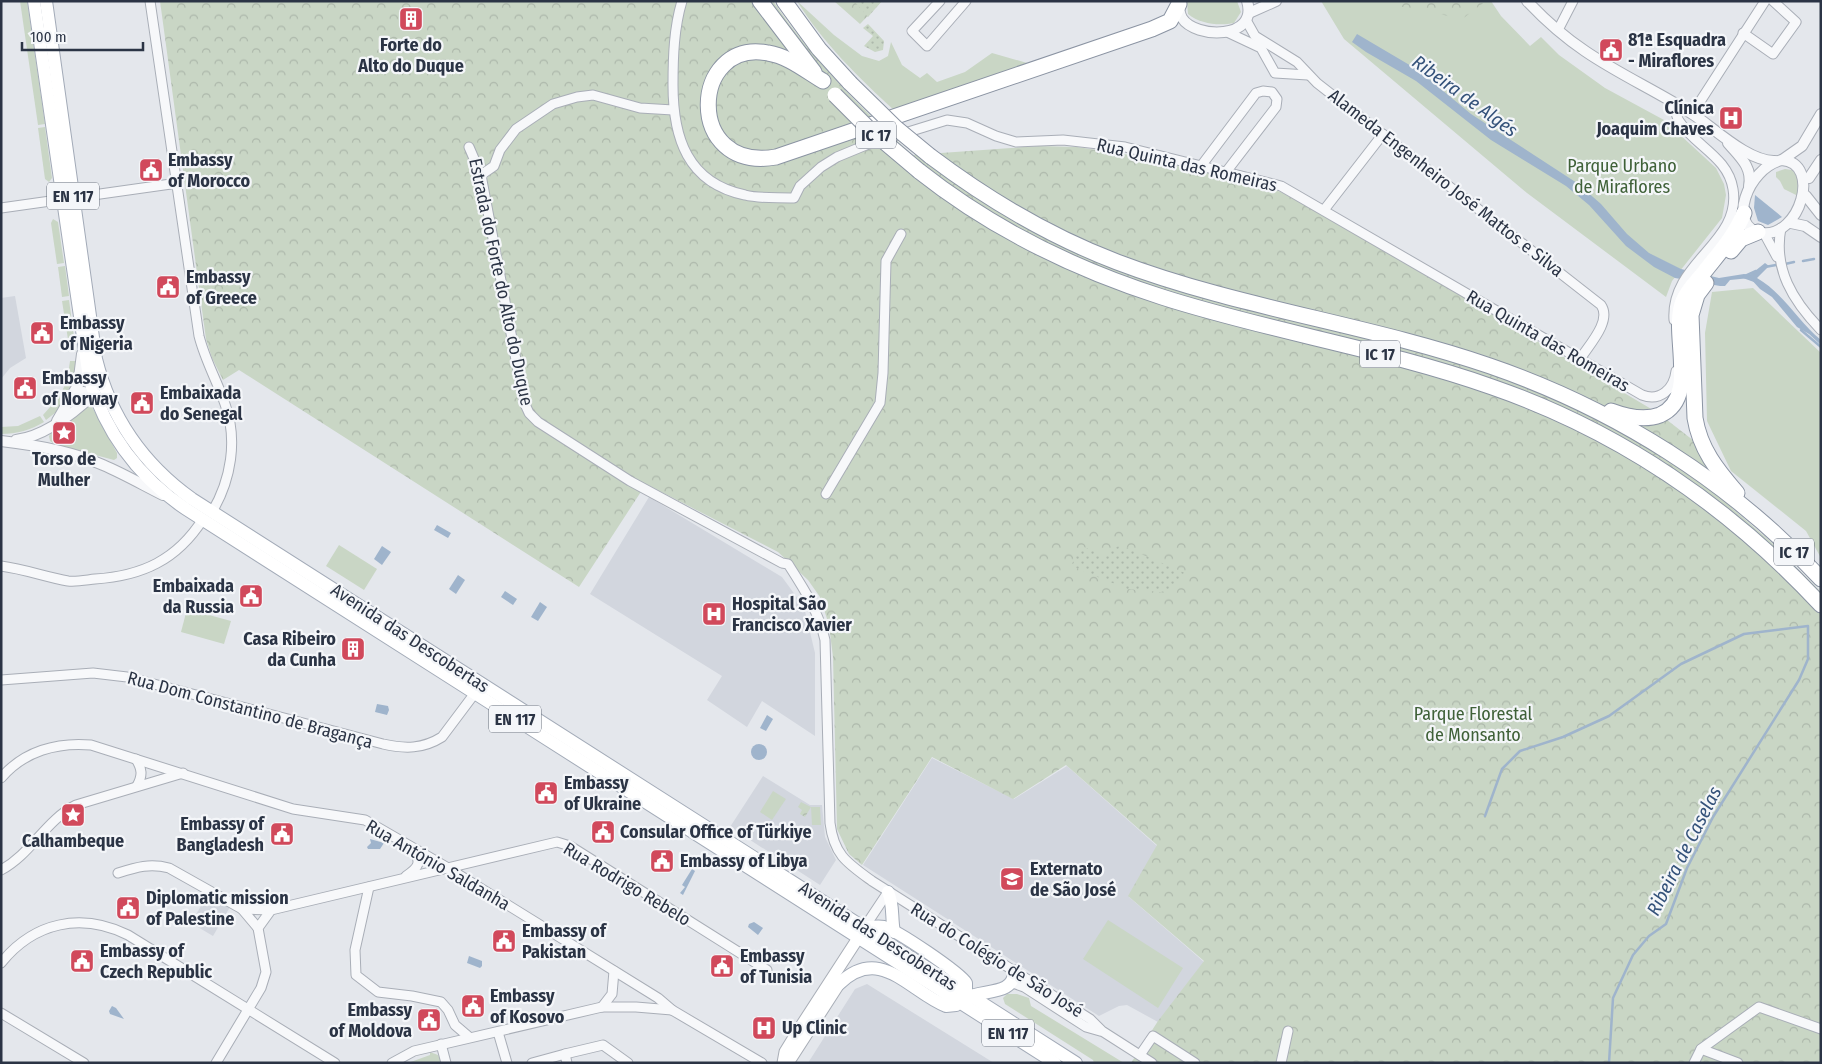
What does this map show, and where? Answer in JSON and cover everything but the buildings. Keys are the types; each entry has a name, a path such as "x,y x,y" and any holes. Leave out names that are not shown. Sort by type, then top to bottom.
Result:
{"highway":[{"name":"IC 17","path":"760,1 823,81 880,139 960,201 1018,237 1060,258 1113,280 1196,308 1446,372 1496,388 1562,415 1628,449 1693,490 1756,540 1816,599"},
{"name":"IC 17","path":"784,1 819,48 850,83 896,128 930,156 972,186 1022,217 1057,236 1116,262 1203,290 1437,350 1537,384 1594,409 1656,444 1710,481 1766,526 1821,579"},
{"path":"823,81 776,55 760,52 744,54 721,69 711,85 707,108 710,123 718,138 736,153 752,158 776,157 1158,27 1170,21 1179,3"},
{"path":"1537,384 1635,418 1654,417 1670,408 1676,400 1682,378 1679,320 1683,300 1735,233 1744,213"},
{"path":"1761,232 1741,239 1697,295 1693,305 1691,322 1697,430 1716,468 1766,526"},
{"path":"1816,599 1821,616"}],"main road":[{"name":"EN 117","path":"34,1 96,359 99,392"},
{"name":"EN 117","path":"46,1 82,346 99,392"},
{"name":"Avenida das Descobertas","path":"99,392 145,458 208,516 475,693 862,933 884,953 1007,1019 1076,1063"},
{"name":"Avenida das Descobertas","path":"99,392 107,425 125,453 147,478 172,500 208,516 965,998 1055,1063"},
{"path":"888,892 893,902 892,920 894,932"},
{"path":"783,1063 785,1052 862,933 884,927 894,932 960,975 966,983 965,998"},
{"path":"884,953 890,972"},
{"path":"788,1063 839,984 852,973 862,969 876,968 890,972 942,1004 951,1006 965,998 1008,987 1014,977"},
{"path":"997,990 998,1005 1007,1019"}],"street":[{"path":"1,566 29,570 69,581 117,578 145,569 172,555 192,537 208,516 228,476 231,462 231,434 226,407 204,357 199,336 150,1"},
{"path":"481,175 494,166 500,150 516,129 553,104 593,95 640,108 673,110 673,64 676,21 682,1"},
{"path":"940,1 912,31 927,46 966,1"},
{"path":"1247,1 1247,16"},
{"path":"1227,32 1237,30 1247,16 1276,1"},
{"path":"1527,1 1584,51 1692,114 1724,138 1758,158 1778,161 1792,160 1802,166 1809,178"},
{"path":"1558,30 1573,1"},
{"path":"1692,114 1766,1"},
{"path":"1743,34 1773,54 1796,22 1773,1"},
{"path":"1179,3 1182,18 1191,26 1227,32 1256,44 1264,52 1271,70 1279,75 1293,73 1308,75"},
{"name":"Alameda Engenheiro José Mattos e Silva","path":"1247,16 1255,36 1297,62 1308,75 1602,305 1605,310 1604,320 1580,359"},
{"path":"1268,63 1276,54 1282,53"},
{"path":"1200,166 1256,93 1263,91 1272,92 1277,99 1276,107 1226,172"},
{"name":"Rua Quinta das Romeiras","path":"673,110 676,130 684,151 692,164 702,174 727,190 745,195 794,198 800,186 821,167 837,157 866,145 947,120 967,123 996,136 1016,142 1086,141 1125,147 1281,186 1650,398 1661,396 1674,381 1674,300 1684,279 1731,219 1733,204 1731,180 1726,170 1717,158 1686,130 1678,119 1673,103"},
{"path":"1749,186 1758,172 1802,146 1821,114"},
{"path":"1324,210 1383,134"},
{"path":"1724,138 1748,167 1750,173 1744,213 1749,225 1761,232 1770,241 1794,298 1821,330"},
{"name":"Estrada do Forte do Alto do Duque","path":"469,147 481,175 524,402 529,413 544,426 630,481 782,563 788,564 810,598 822,626 826,647 831,835 835,846 847,863 888,892"},
{"path":"1781,267 1779,248 1786,226 1802,207 1809,178 1821,160"},
{"path":"1,208 178,183"},
{"path":"1806,196 1821,215"},
{"path":"1761,232 1786,226 1806,226 1821,237"},
{"path":"826,494 880,403 884,373 886,261 901,234"},
{"path":"71,401 80,376 82,346"},
{"path":"59,451 47,442 46,435 71,401 83,392 99,392"},
{"path":"1,441 21,440 53,425 69,416 99,392"},
{"path":"1,441 59,451 104,466 172,500"},
{"name":"Rua Dom Constantino de Bragança","path":"1,680 93,673 128,676 383,744 412,748 423,746 442,737 475,693"},
{"name":"Rua António Saldanha","path":"1,778 17,763 32,754 61,745 91,745 293,809 365,820 448,868 658,998 672,1010 762,1063"},
{"path":"136,759 141,768 142,777 137,786"},
{"path":"1,870 29,849 63,812 76,805 184,773"},
{"name":"Rua Rodrigo Rebelo","path":"242,909 271,910 558,842 570,846 767,970"},
{"path":"400,880 417,869 420,863 418,857 405,843"},
{"path":"118,873 146,864 169,868 242,909 258,928 266,972 261,988 216,1063"},
{"path":"368,887 354,950 356,975 378,992 441,1002 448,1010 455,1025 469,1036"},
{"path":"862,933 888,892"},
{"name":"Rua do Colégio de São José","path":"888,892 1014,977 1024,987 1086,1026 1102,1032 1152,1063"},
{"path":"258,928 271,910"},
{"path":"1,962 23,940 45,929 80,922 105,925 128,935 335,1063"},
{"path":"602,1007 612,994 614,971"},
{"path":"392,1063 414,1051 469,1036 498,1032 602,1007 672,1010"},
{"path":"1694,1063 1701,1049 1759,1007 1821,1030"},
{"path":"1,1013 84,1063"},
{"path":"452,1041 455,1025"},
{"path":"1281,1063 1288,1031"},
{"path":"498,1032 507,1063"},
{"path":"1140,1055 1153,1036 1194,1063"},
{"path":"441,1044 446,1063"},
{"path":"532,1063 566,1059 603,1044 628,1063"},
{"path":"1701,1049 1738,1063"}],"shaded area":[{"path":"15,296 26,358 10,368 1,379 1,298"},
{"name":"Hospital São Francisco Xavier","path":"649,497 782,577 804,607 815,653 815,736 762,701 747,727 707,700 722,676 590,594"},
{"name":"Externato de São José","path":"932,758 1014,799 1067,766 1157,846 1129,897 1204,962 1158,1022 1127,1005 1119,1006 1099,1016 863,865"},
{"path":"763,776 810,805 822,805 825,837 836,860 820,885 730,827"},
{"path":"208,894 230,907 213,936 191,923"},
{"path":"867,984 994,1063 808,1063 855,989"}],"green space":[{"path":"20,1 27,1 45,124 38,125"},
{"name":"Parque Florestal de Monsanto","path":"160,1 773,1 804,43 838,82 913,155 1038,146 1077,147 1130,155 1263,186 1281,192 1333,220 1658,413 1698,444 1733,509 1771,542 1821,592 1821,1063 1131,1063 1158,1021 1204,961 1128,896 1157,845 1066,765 1013,799 932,757 862,865 849,854 837,829 833,657 829,625 820,597 808,580 778,552 646,484 579,587 239,370 223,380 212,358 206,339"},
{"path":"797,1 834,35 862,56 879,61 888,56 891,42 902,65 920,78 927,73 937,82 965,72 992,53 1034,65 895,111 830,46"},
{"path":"834,1 882,1 860,24"},
{"path":"854,1 882,1 868,17"},
{"path":"1187,1 1237,1 1241,12 1234,23 1210,23 1198,20 1188,14"},
{"name":"Parque Urbano de Miraflores","path":"1321,1 1491,1 1501,16 1530,46 1541,37 1559,55 1605,88 1664,120 1716,168 1724,184 1726,195 1722,218 1672,281 1666,297 1527,193 1344,39"},
{"path":"1393,1 1486,1 1461,20 1427,10 1394,6"},
{"path":"868,24 884,41 883,50 875,52 864,46 873,36 863,28"},
{"path":"45,127 52,178 49,182 45,179 38,128"},
{"path":"1785,169 1792,170 1800,177 1798,196 1784,189 1776,177 1776,172"},
{"path":"53,219 58,222 64,263 57,264 51,223"},
{"path":"65,266 69,296 62,297 58,267"},
{"path":"1753,288 1821,353 1821,558 1806,531 1731,471 1707,421 1705,333 1712,292"},
{"path":"69,300 76,351 70,352 62,301"},
{"path":"70,361 77,361 74,383 67,381"},
{"path":"66,383 73,385 60,409 46,420 43,415 59,397"},
{"path":"91,405 117,453 117,458 114,460 54,444 50,441 49,436 53,431"},
{"path":"40,416 44,422 34,427 24,431 1,434 1,427 18,426"},
{"path":"339,545 377,569 364,590 326,566"},
{"path":"1120,545 1185,573 1168,593 1127,589 1071,566 1081,546 1104,555"},
{"path":"187,609 231,621 224,644 181,632"},
{"path":"773,791 786,799 772,820 760,812"},
{"path":"801,802 811,807 805,817 800,814 802,810 798,807"},
{"path":"811,807 820,807 821,825 812,825"},
{"path":"1108,920 1183,968 1158,1008 1083,959"},
{"path":"1007,994 1017,994 1029,998 1031,1006 1124,1063 1094,1063 1093,1060 1005,1004 1003,998"},
{"path":"430,1052 438,1055 442,1063 408,1063 430,1055"}],"water":[{"path":"1357,34 1418,70 1471,114 1577,183 1601,204 1627,234 1649,253 1681,269 1719,278 1744,274 1750,275 1765,263 1769,266 1757,278 1782,299 1821,340 1821,345 1809,334 1797,327 1772,297 1760,289 1750,278 1730,280 1725,286 1720,286 1675,278 1654,267 1626,246 1589,205 1566,186 1491,140 1416,81 1352,42"},
{"path":"1755,195 1782,217 1768,225 1758,221 1754,208"},
{"path":"437,525 451,533 448,538 434,530"},
{"path":"382,546 391,552 382,565 374,559"},
{"path":"458,575 465,580 456,594 449,589"},
{"path":"505,591 517,599 513,605 501,597"},
{"path":"540,602 547,607 538,621 531,617"},
{"path":"377,704 388,706 387,715 375,712"},
{"path":"767,715 773,719 766,731 760,728"},
{"path":"759,744 767,752 759,760 751,752"},
{"path":"370,839 384,843 380,849 368,849 367,847 371,843"},
{"path":"692,869 695,871 683,895 680,893 685,887 682,885"},
{"path":"754,922 763,928 758,935 748,927 749,924"},
{"path":"469,956 482,961 482,966 480,968 467,963"},
{"path":"112,1006 116,1008 124,1019 110,1014 109,1011"}],"waterway":[{"path":"1803,261 1814,259"},
{"path":"1785,264 1794,262"},
{"path":"1765,267 1776,265"},
{"path":"1745,276 1756,271"},
{"name":"Ribeira de Algés","path":"1744,277 1755,281"},
{"name":"Ribeira de Algés","path":"1801,330 1821,347"},
{"name":"Ribeira de Caselas","path":"1485,816 1502,769 1520,751 1563,737 1609,716 1681,664 1744,634 1808,626 1808,659 1799,680 1713,817 1687,868 1666,924 1649,936 1633,955 1613,998 1609,1063"}],"place":[{"name":"Forte do Alto do Duque","path":"411,19"},
{"name":"81ª Esquadra - Miraflores","path":"1611,50"},
{"name":"Clínica Joaquim Chaves","path":"1731,118"},
{"name":"Embassy of Morocco","path":"151,170"},
{"name":"Embassy of Greece","path":"168,287"},
{"name":"Embassy of Nigeria","path":"42,333"},
{"name":"Embassy of Norway","path":"25,388"},
{"name":"Embaixada do Senegal","path":"142,403"},
{"name":"Torso de Mulher","path":"64,433"},
{"name":"Embaixada da Russia","path":"251,596"},
{"name":"Hospital São Francisco Xavier","path":"714,614"},
{"name":"Casa Ribeiro da Cunha","path":"353,649"},
{"name":"Embassy of Ukraine","path":"546,793"},
{"name":"Calhambeque","path":"73,815"},
{"name":"Consular Office of Türkiye","path":"603,832"},
{"name":"Embassy of Bangladesh","path":"282,834"},
{"name":"Embassy of Libya","path":"662,861"},
{"name":"Externato de São José","path":"1012,879"},
{"name":"Diplomatic mission of Palestine","path":"128,908"},
{"name":"Embassy of Pakistan","path":"504,941"},
{"name":"Embassy of Czech Republic","path":"82,961"},
{"name":"Embassy of Tunisia","path":"722,966"},
{"name":"Embassy of Kosovo","path":"473,1006"},
{"name":"Embassy of Moldova","path":"429,1020"},
{"name":"Up Clinic","path":"764,1028"}]}
